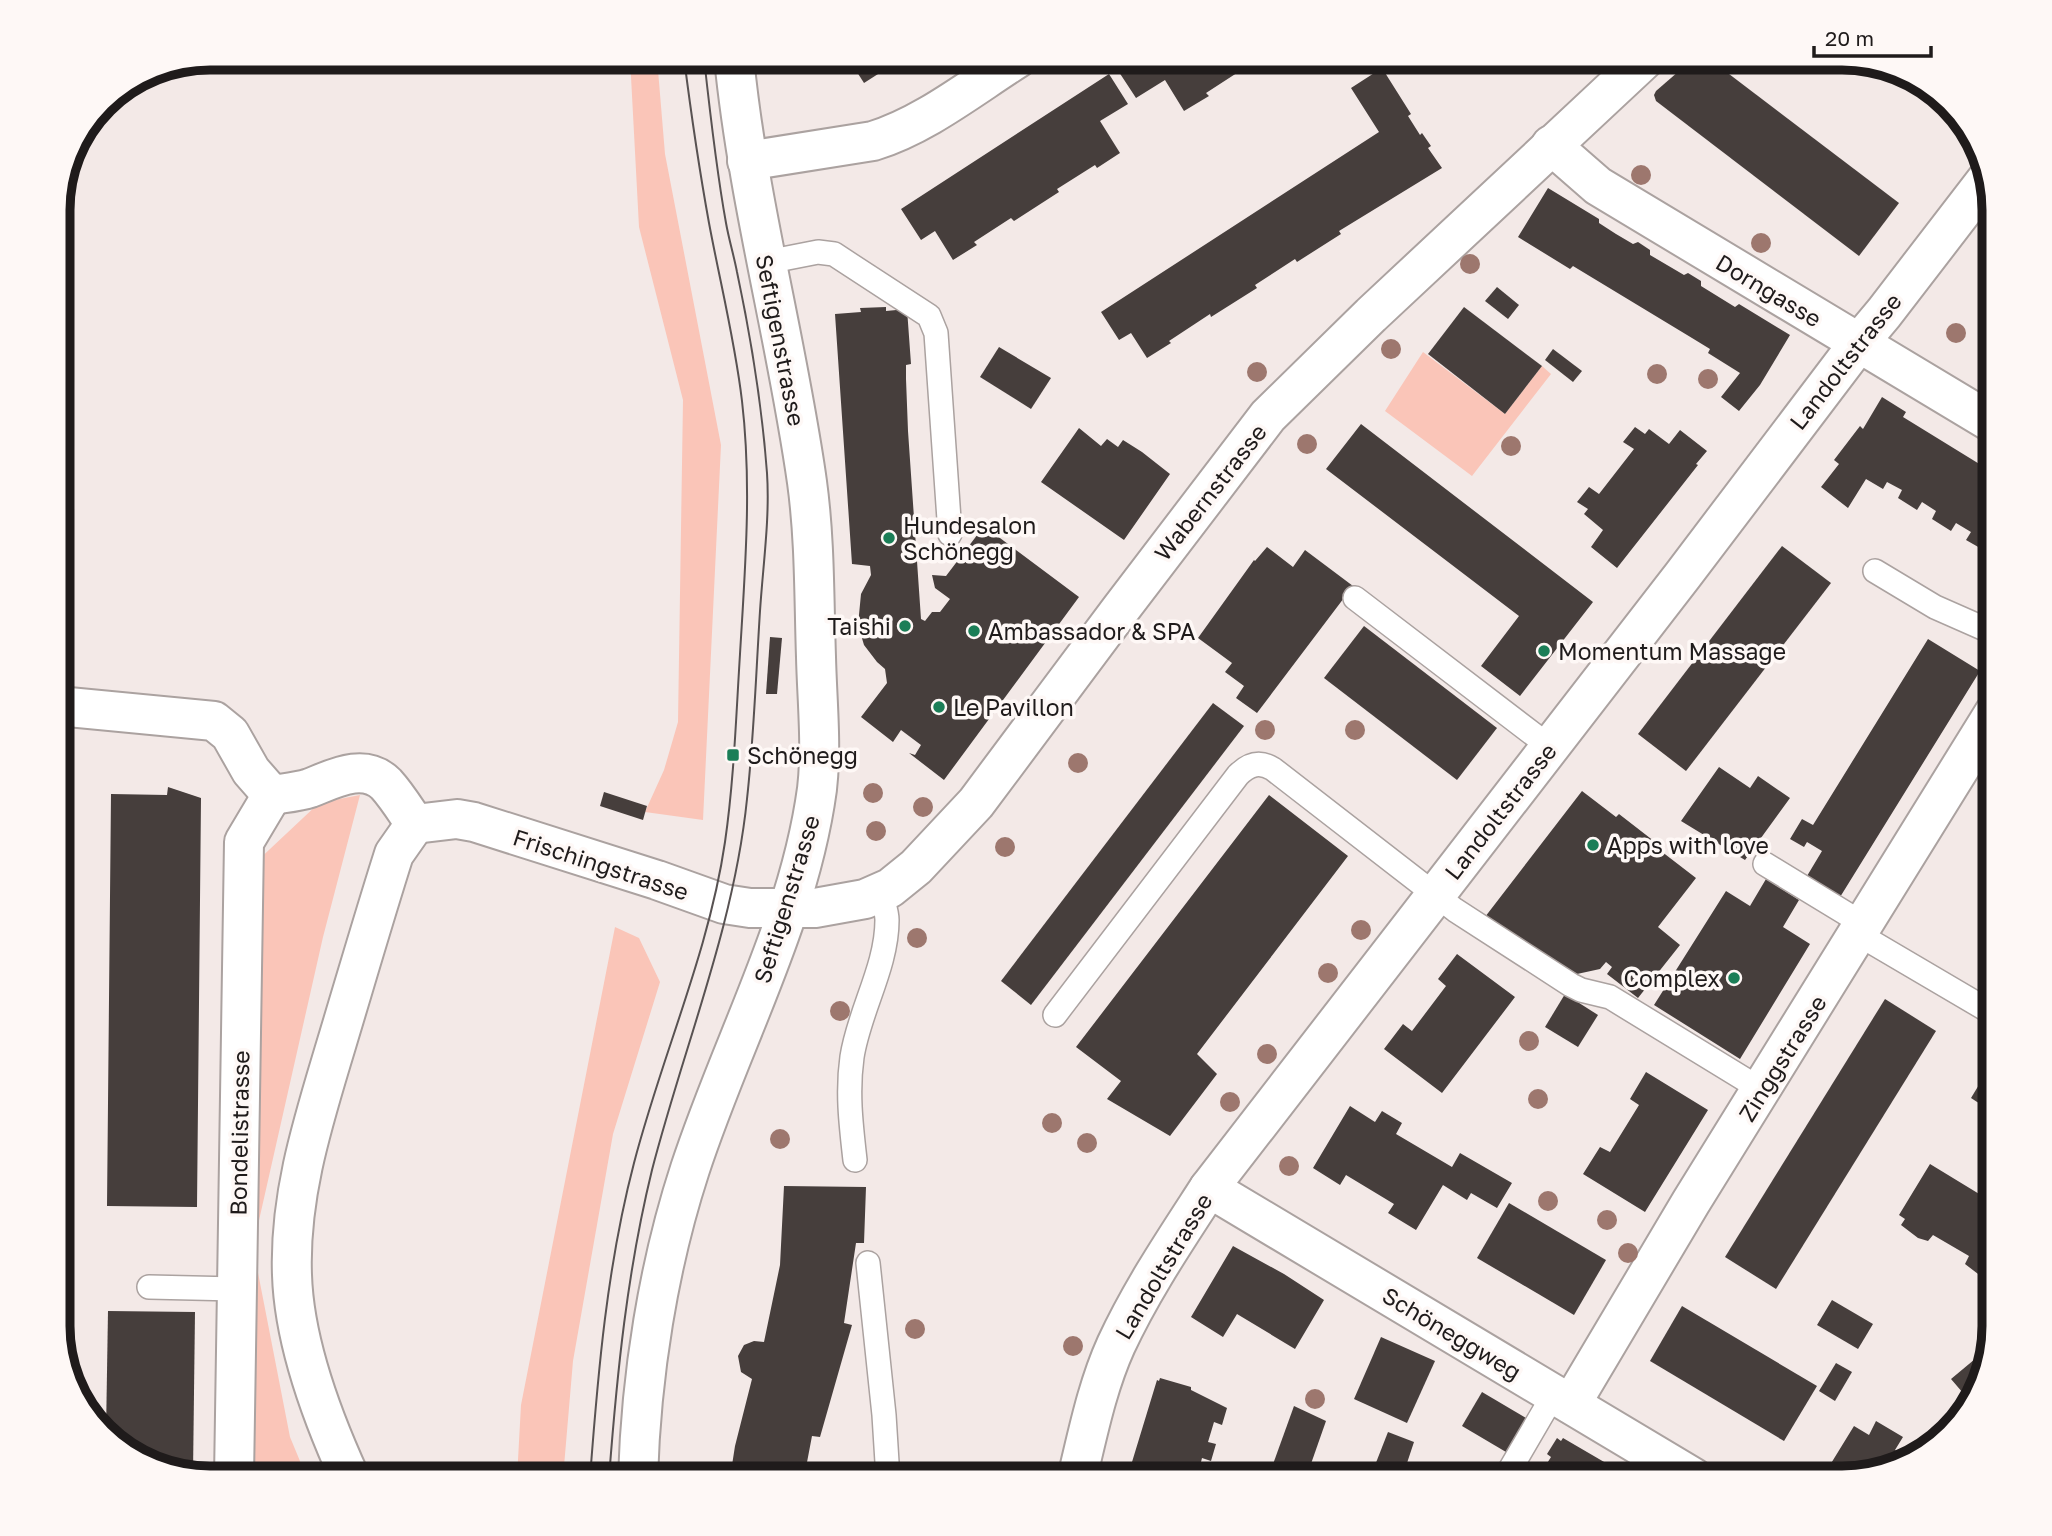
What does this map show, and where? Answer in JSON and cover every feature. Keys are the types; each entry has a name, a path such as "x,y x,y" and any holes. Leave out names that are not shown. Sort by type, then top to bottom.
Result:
{"street":[{"name":"Seftigenstrasse","path":"638,1466 639,1432 666,1256 690,1169 787,909 810,830 817,784 813,548 802,448 747,162 736,70"},
{"path":"747,162 873,141 887,136 935,111 999,70"},
{"name":"Wabernstrasse","path":"787,909 832,905 881,893 916,867 976,803 1218,480 1277,407 1380,306 1633,70"},
{"name":"Dorngasse","path":"1551,145 1598,186 1982,417"},
{"name":"Landoltstrasse","path":"1080,1466 1094,1406 1115,1346 1156,1269 1209,1188 1980,188"},
{"path":"70,707 214,721 230,734 251,771 272,795 308,789 326,780 362,773 375,776 385,784 415,824 394,854 306,1145 292,1240 292,1278 299,1327 328,1431 344,1466"},
{"name":"Zinggstrasse","path":"1562,1399 1762,1090 1982,733"},
{"name":"Bondelistrasse","path":"234,1466 244,842 272,795"},
{"name":"Frischingstrasse","path":"415,824 457,819 474,822 724,904 787,909"},
{"name":"Schöneggweg","path":"1209,1188 1674,1466"}],"lane":[{"path":"767,262 818,251 834,254 929,316 936,333 950,534"},
{"path":"1875,571 1935,607 1982,628"},
{"path":"1354,598 1550,747"},
{"path":"1055,1015 1238,775 1252,765 1262,764 1273,769 1436,895 1571,985 1610,997 1762,1090"},
{"path":"1765,864 1854,941 1982,1008"},
{"path":"855,1160 848,1096 861,1019 883,949 887,919 881,893"},
{"path":"868,1263 887,1466"},
{"path":"149,1287 236,1289"},
{"path":"1514,1466 1562,1399"}],"shaded area":[{"path":"631,70 658,70 665,154 721,445 703,820 645,812 664,770 678,722 683,400 639,227"},
{"path":"1423,352 1505,414 1542,366 1551,374 1472,476 1385,411"},
{"path":"360,795 323,937 253,1247 290,1437 302,1466 216,1466 253,865 319,803"},
{"path":"615,927 639,938 660,982 613,1134 573,1361 564,1466 518,1466 521,1405"}],"building":[{"path":"856,70 884,70 864,83"},
{"path":"1118,70 1241,70 1206,93 1209,96 1184,111 1165,80 1136,98"},
{"path":"1379,70 1383,70 1411,114 1408,116 1431,146 1428,148 1442,168 1339,231 1341,234 1297,262 1295,259 1255,285 1257,288 1211,317 1210,314 1147,358 1131,333 1119,340 1101,312 1379,132 1351,88"},
{"path":"1680,70 1724,70 1899,203 1859,256 1656,101 1656,91"},
{"path":"1109,74 1128,104 1100,121 1120,153 1057,189 1059,192 1014,221 1011,218 974,242 977,245 953,260 935,231 921,240 901,209"},
{"path":"1548,188 1599,219 1599,223 1616,234 1633,244 1638,242 1650,250 1650,255 1684,275 1688,273 1701,281 1701,286 1735,307 1739,304 1790,335 1760,385 1739,411 1721,397 1740,373 1708,353 1710,349 1573,266 1570,269 1518,237"},
{"path":"1497,287 1519,305 1508,319 1485,301"},
{"path":"886,307 886,311 907,309 911,364 906,365 908,431 921,619 925,621 932,612 940,612 950,599 935,588 932,575 946,576 984,526 1079,597 944,780 909,753 915,755 921,745 901,730 893,742 861,717 887,683 885,669 864,645 858,625 861,594 871,575 870,566 852,564 835,314 861,312 860,308"},
{"path":"1464,307 1542,366 1505,414 1428,354"},
{"path":"999,347 1051,378 1031,409 980,377"},
{"path":"1553,349 1582,371 1573,382 1545,360"},
{"path":"1882,397 1906,412 1903,417 1982,466 1982,549 1966,540 1971,532 1956,523 1951,531 1932,519 1936,511 1922,502 1917,510 1898,498 1902,490 1887,482 1883,489 1866,479 1848,508 1821,487 1839,464 1834,460 1860,426 1863,429"},
{"path":"1361,424 1593,602 1520,696 1481,666 1519,616 1326,469"},
{"path":"1635,427 1645,434 1649,429 1669,444 1680,430 1707,451 1617,568 1591,547 1603,530 1584,514 1588,509 1577,502 1589,487 1599,494 1634,449 1623,442"},
{"path":"1079,428 1101,446 1107,439 1118,447 1123,440 1170,474 1124,540 1041,482"},
{"path":"1782,546 1831,583 1686,771 1638,734"},
{"path":"1267,547 1293,567 1305,550 1353,586 1257,713 1236,698 1244,686 1225,672 1232,663 1198,638 1254,560"},
{"path":"1364,626 1497,728 1457,780 1324,678"},
{"path":"770,637 782,638 777,694 766,694"},
{"path":"1928,639 1980,671 1837,902 1804,881 1822,851 1807,842 1804,847 1790,839 1802,819 1813,825"},
{"path":"1213,703 1244,726 1031,1005 1001,981"},
{"path":"1719,767 1750,788 1758,776 1790,798 1745,860 1681,821"},
{"path":"168,787 201,798 197,1207 107,1206 111,794 167,795"},
{"path":"1582,791 1616,817 1619,814 1696,878 1658,927 1680,945 1638,998 1607,974 1612,967 1606,962 1600,969 1577,974 1485,917"},
{"path":"604,792 647,806 643,820 600,806"},
{"path":"1269,795 1348,856 1197,1054 1217,1074 1170,1136 1107,1099 1121,1081 1076,1047"},
{"path":"1766,879 1799,900 1783,927 1810,944 1740,1059 1654,1005 1726,891 1750,906"},
{"path":"1457,954 1515,997 1442,1093 1384,1049 1403,1024 1412,1031 1446,986 1438,979"},
{"path":"1565,994 1598,1015 1578,1047 1545,1027"},
{"path":"1885,999 1936,1031 1776,1289 1725,1257"},
{"path":"1646,1072 1708,1110 1645,1212 1583,1174 1600,1147 1610,1152 1639,1105 1630,1099"},
{"path":"1982,1080 1982,1105 1971,1098"},
{"path":"1350,1106 1375,1122 1382,1111 1402,1123 1396,1134 1452,1167 1460,1153 1512,1183 1497,1208 1471,1193 1467,1200 1443,1185 1416,1230 1388,1213 1394,1204 1346,1175 1340,1185 1313,1168"},
{"path":"1930,1164 1982,1196 1982,1277 1965,1264 1969,1256 1933,1235 1928,1241 1918,1238 1901,1225 1905,1219 1899,1215"},
{"path":"784,1186 866,1187 864,1243 856,1243 844,1323 852,1325 820,1437 812,1436 806,1466 732,1466 752,1379 741,1372 738,1356 744,1345 754,1341 764,1342 780,1265"},
{"path":"1509,1203 1606,1260 1574,1315 1477,1258"},
{"path":"1233,1246 1324,1300 1295,1349 1237,1314 1223,1337 1191,1317"},
{"path":"1832,1300 1873,1324 1858,1349 1817,1325"},
{"path":"1682,1306 1817,1386 1784,1441 1650,1361"},
{"path":"108,1311 195,1312 193,1465 148,1452 125,1437 106,1419"},
{"path":"1381,1337 1435,1361 1407,1423 1354,1399"},
{"path":"1979,1356 1964,1394 1951,1379"},
{"path":"1836,1363 1852,1372 1835,1401 1819,1391"},
{"path":"1160,1378 1191,1387 1191,1390 1227,1408 1222,1425 1214,1422 1208,1442 1216,1444 1211,1461 1202,1458 1200,1466 1132,1466 1157,1380"},
{"path":"1482,1392 1526,1418 1506,1452 1462,1426"},
{"path":"1294,1406 1326,1421 1310,1466 1272,1466"},
{"path":"1876,1421 1903,1437 1895,1450 1900,1453 1861,1465 1830,1465 1854,1426 1869,1435"},
{"path":"1388,1432 1414,1442 1406,1466 1375,1466"},
{"path":"1557,1438 1561,1441 1563,1438 1611,1466 1545,1466 1551,1457 1547,1454"}],"tram line":[{"path":"591,1466 600,1359 617,1241 645,1123 697,963 718,883 728,819 734,748 747,528 745,433 735,356 705,202 686,70"},
{"path":"610,1466 624,1323 643,1208 720,940 740,847 747,799 766,542 767,473 759,397 747,322 722,202 705,70"}],"place":[{"name":"Hundesalon Schönegg","path":"889,538"},
{"name":"Taishi","path":"905,626"},
{"name":"Ambassador & SPA","path":"974,631"},
{"name":"Momentum Massage","path":"1544,651"},
{"name":"Le Pavillon","path":"939,707"},
{"name":"Schönegg","path":"733,755"},
{"name":"Apps with love","path":"1593,845"},
{"name":"Complex","path":"1734,978"}]}
